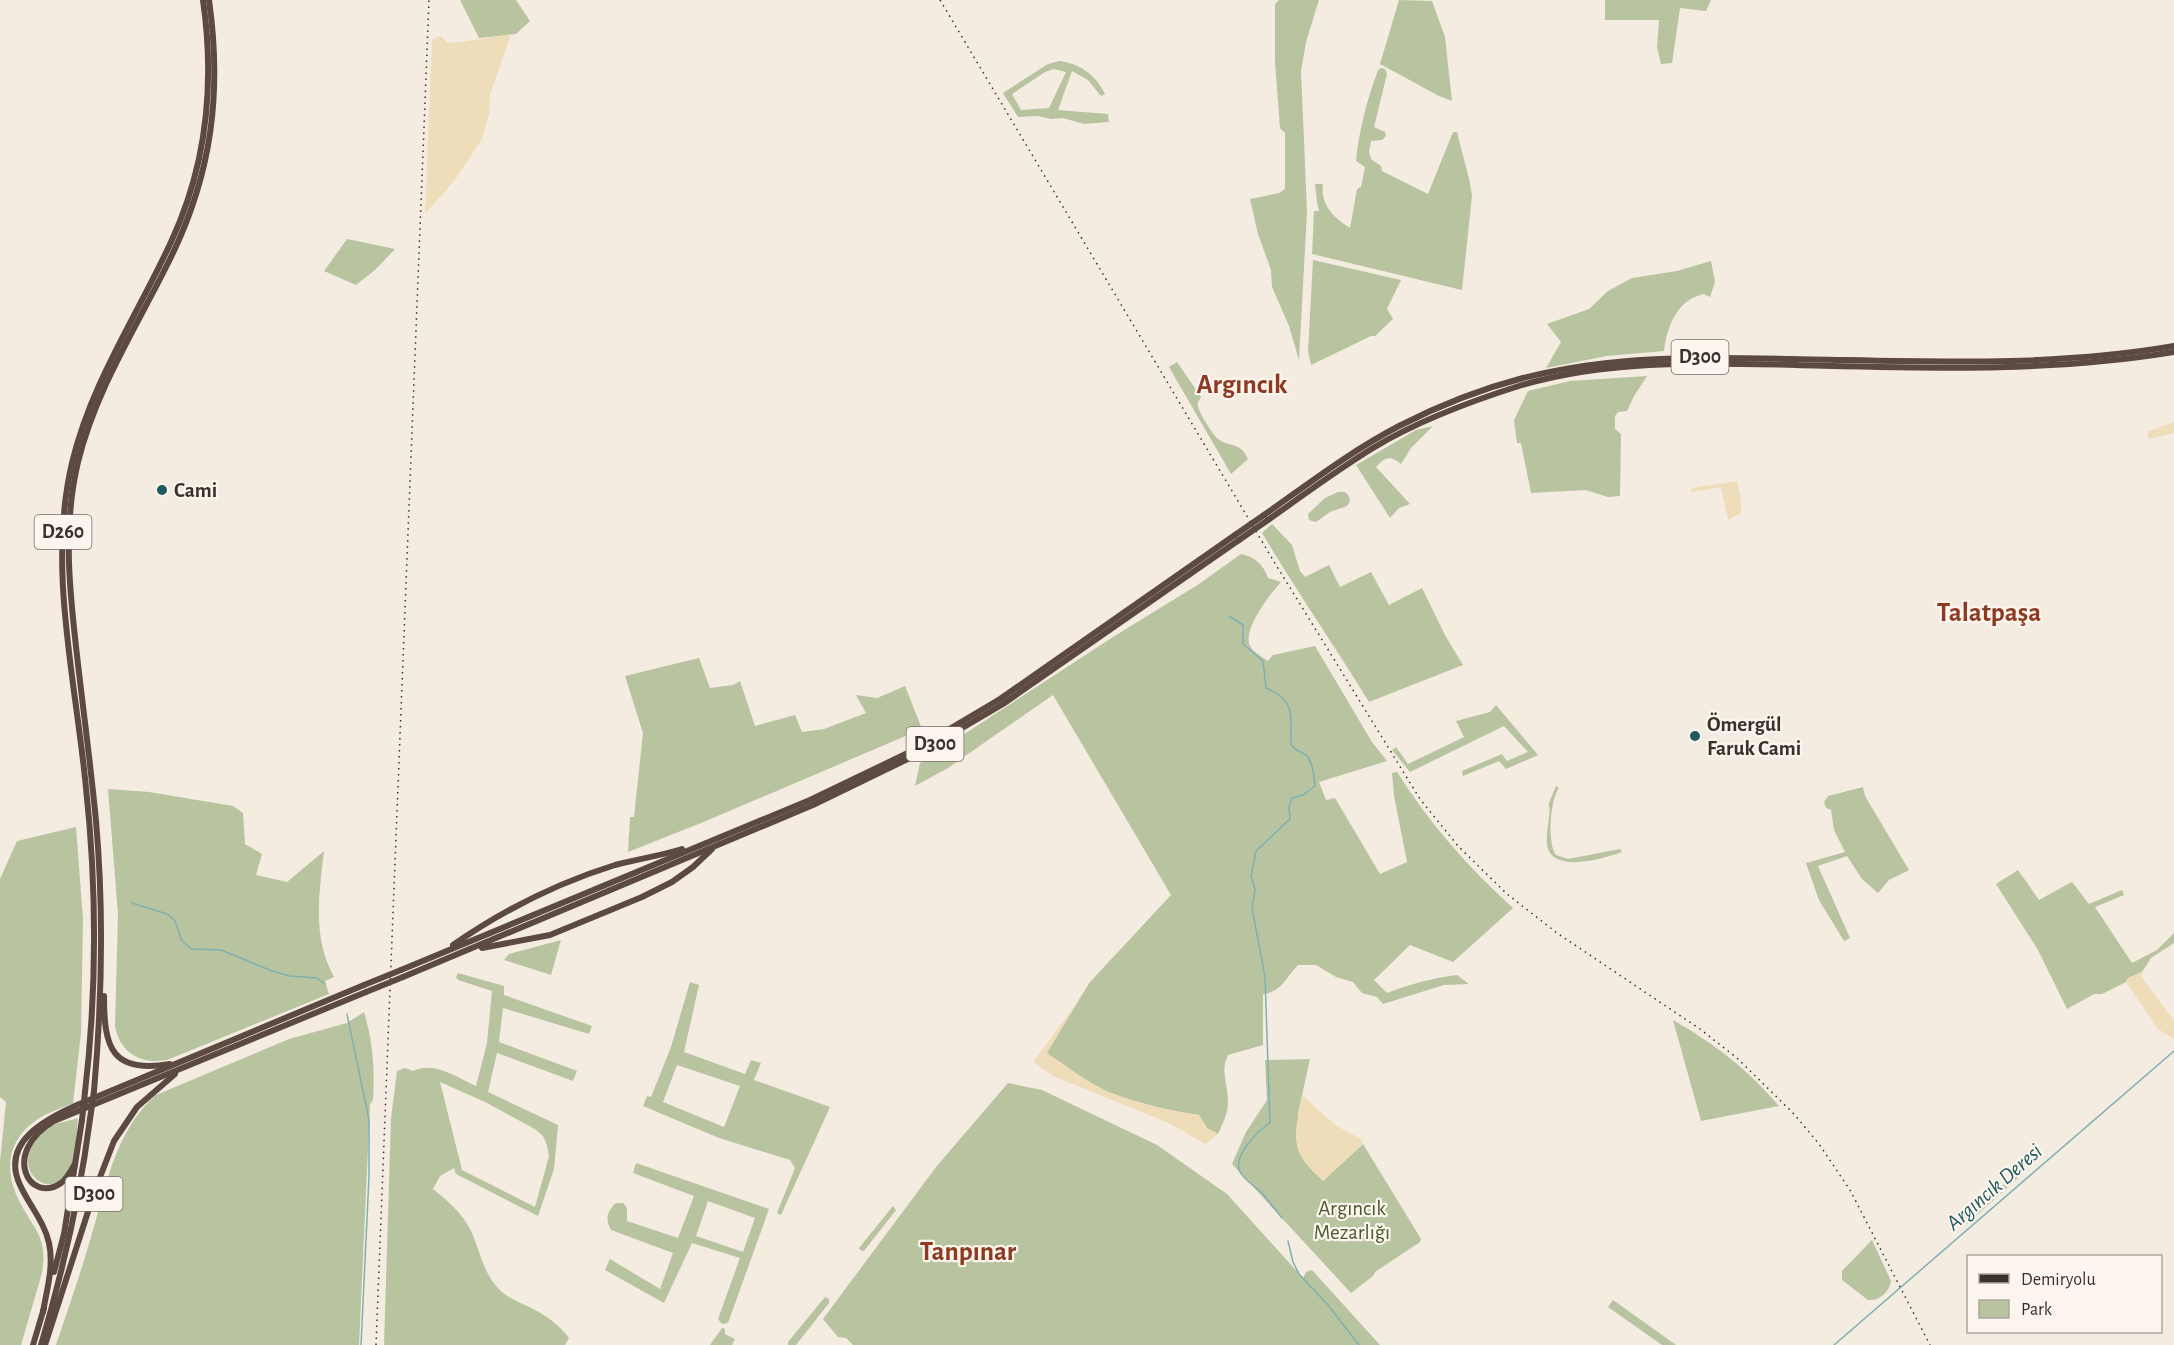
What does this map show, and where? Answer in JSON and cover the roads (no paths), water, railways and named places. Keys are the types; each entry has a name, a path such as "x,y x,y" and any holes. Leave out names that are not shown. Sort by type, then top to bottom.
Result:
{"highway":[{"name":"D260","path":"43,1312 64,1234 82,1120 94,985 95,912 86,786 64,599 62,558 64,508 74,457 91,404 106,369 171,243 196,176 205,134 209,92 208,49 203,0"},
{"name":"D260","path":"43,1345 72,1225 90,1119 100,1003 101,937 96,822 70,587 68,542 71,506 78,465 92,416 119,357 176,246 201,178 210,139 214,98 214,45 209,0"},
{"name":"D300","path":"1266,518 1371,442 1419,416 1454,401 1522,378 1565,369 1636,359 1690,357 2048,361 2174,346"},
{"name":"D300","path":"33,1345 43,1312 51,1268 50,1249 41,1221 16,1175 16,1162 23,1142 32,1130 52,1116 365,989 443,952 599,892 711,844 813,806 872,777 963,728 1033,684 1237,537 1374,447 1423,422 1456,407 1523,385 1567,375 1637,365 1690,363 1984,369 2100,363 2174,352"},
{"path":"443,952 507,910 569,883 618,865 711,844"},
{"path":"455,956 484,947 557,933 642,897 686,872 711,844"},
{"name":"D300","path":"402,973 455,956 571,903"},
{"path":"101,937 104,970 104,1024 113,1050 122,1060 139,1066 181,1065"},
{"path":"75,1164 63,1181 55,1186 47,1187 29,1180 24,1173 22,1163 29,1142 43,1127 181,1065"},
{"name":"D300","path":"43,1345 114,1141 137,1107 181,1065"}],"waterway":[{"path":"1229,616 1243,625 1243,644 1263,661 1266,688 1280,696 1288,705 1291,717 1291,744 1306,755 1310,761 1315,786 1303,795 1292,798 1289,806 1290,819 1256,851 1251,876 1255,889 1252,908 1265,977 1270,1123 1248,1144 1238,1166 1242,1175 1261,1192 1282,1218"},
{"path":"132,903 167,914 175,921 182,941 192,949 221,950 272,971 290,976 317,978 325,984"},
{"path":"347,1014 369,1120 369,1177 361,1345"},
{"name":"Argıncık Deresi","path":"1834,1345 2174,1051"},
{"path":"1288,1241 1293,1262 1299,1274 1328,1305 1359,1345"}],"railway":[{"path":"376,1345 429,0"},
{"path":"940,0 1276,565 1420,799 1458,846 1507,894 1557,933 1700,1029 1737,1058 1794,1114 1819,1144 1850,1190 1930,1345"}],"place":[{"name":"Cami","path":"162,490"},
{"name":"Ömergül Faruk Cami","path":"1695,736"}],"district":[{"name":"Argıncık","path":"1242,384"},
{"name":"Talatpaşa","path":"1989,612"},
{"name":"Tanpınar","path":"968,1251"}],"park label":[{"name":"Argıncık Mezarlığı","path":"1352,1220"}]}
